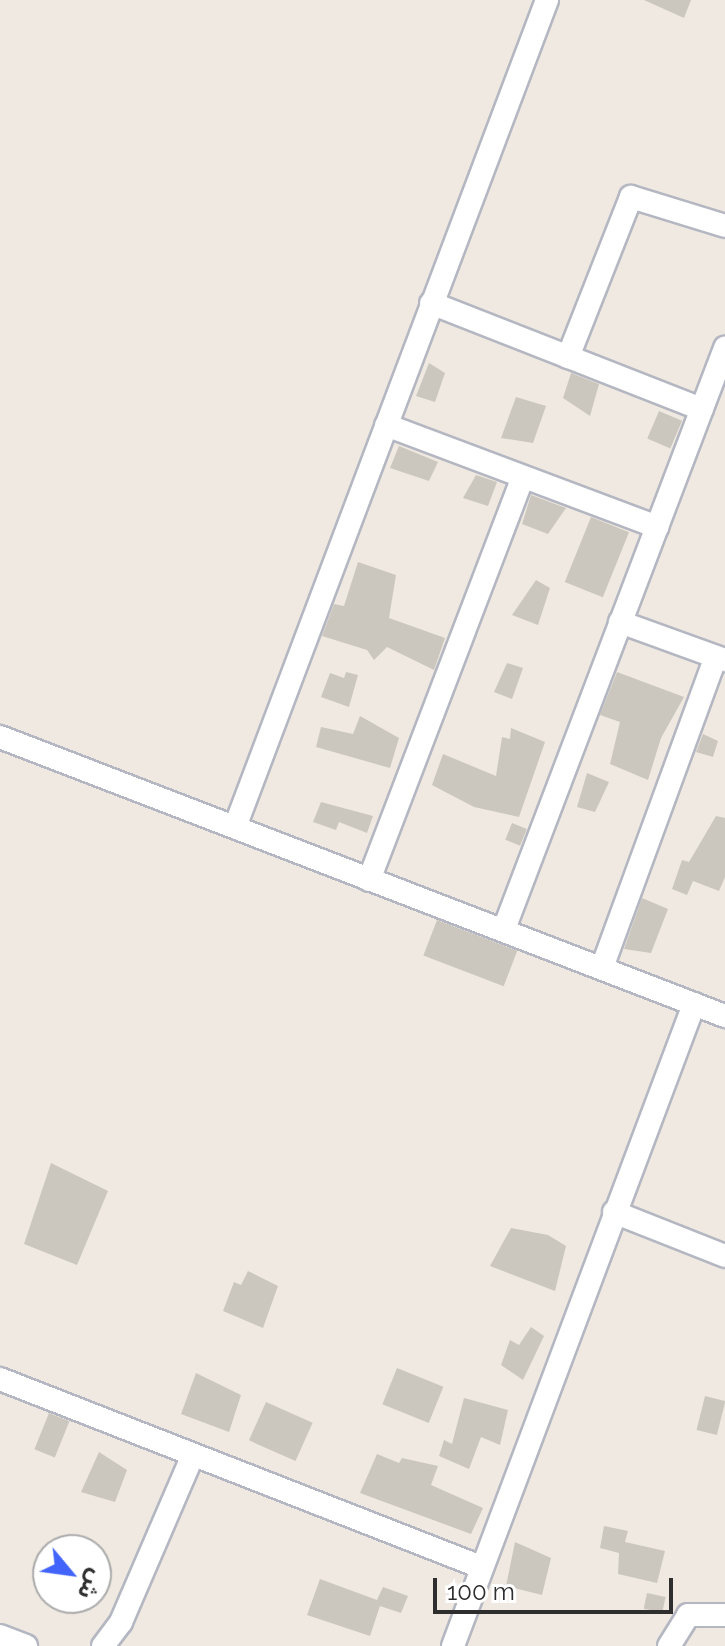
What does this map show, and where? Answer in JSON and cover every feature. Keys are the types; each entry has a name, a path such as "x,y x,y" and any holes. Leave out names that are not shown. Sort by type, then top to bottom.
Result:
{"street":[{"path":"235,827 547,0"},
{"path":"568,357 631,197 725,226"},
{"path":"431,303 702,409"},
{"path":"504,929 725,348"},
{"path":"386,425 657,527"},
{"path":"369,880 523,477"},
{"path":"603,965 721,658 620,622"},
{"path":"0,737 369,880 603,965 725,1016"},
{"path":"453,1646 694,1004"},
{"path":"614,1212 725,1256"},
{"path":"0,1379 481,1567"},
{"path":"103,1646 121,1622 193,1455"},
{"path":"669,1646 688,1615 725,1615"},
{"path":"0,1636 26,1646"}],"building":[{"path":"644,0 691,0 684,18"},
{"path":"429,363 445,373 435,402 416,396"},
{"path":"571,373 599,384 590,416 563,398"},
{"path":"516,397 546,406 533,443 501,438"},
{"path":"659,411 682,421 670,448 647,439"},
{"path":"399,446 438,462 429,481 390,468"},
{"path":"476,475 497,482 488,506 463,498"},
{"path":"531,495 566,508 548,534 522,524"},
{"path":"591,517 629,532 603,597 565,582"},
{"path":"358,562 396,575 389,618 445,638 434,670 387,647 374,660 367,650 322,636 334,604 344,606"},
{"path":"536,580 550,588 538,625 512,615"},
{"path":"507,663 523,668 512,699 494,692"},
{"path":"346,672 358,675 349,707 321,697 330,673 344,678"},
{"path":"617,672 684,697 661,738 648,780 610,764 620,722 600,715"},
{"path":"360,716 399,738 390,768 316,747 321,727 353,734"},
{"path":"511,728 545,742 519,817 474,807 432,785 443,754 496,776 502,737 510,739"},
{"path":"703,734 718,741 713,757 696,752"},
{"path":"587,773 609,782 595,812 577,807"},
{"path":"321,802 373,816 367,833 339,822 336,830 313,822"},
{"path":"716,816 725,818 725,877 719,891 693,881 687,895 672,889 682,860 689,862"},
{"path":"512,823 527,829 520,846 505,840"},
{"path":"642,898 668,909 651,953 624,949"},
{"path":"437,920 517,951 504,986 423,955"},
{"path":"51,1163 108,1191 77,1265 24,1244"},
{"path":"511,1228 548,1235 566,1246 555,1291 490,1266"},
{"path":"248,1271 278,1286 263,1328 223,1311 234,1282 241,1285"},
{"path":"531,1327 544,1336 523,1380 501,1365 510,1340 519,1345"},
{"path":"397,1368 443,1387 429,1423 382,1404"},
{"path":"196,1373 241,1395 229,1432 181,1414"},
{"path":"705,1396 725,1401 717,1435 697,1430"},
{"path":"464,1398 508,1410 500,1445 481,1437 469,1469 439,1456 444,1440 452,1444"},
{"path":"266,1402 313,1423 296,1461 249,1440"},
{"path":"49,1413 69,1421 55,1457 34,1449"},
{"path":"99,1452 127,1470 115,1502 81,1492"},
{"path":"377,1454 399,1463 402,1458 438,1466 431,1485 483,1508 471,1534 360,1493"},
{"path":"604,1526 628,1531 625,1542 665,1551 657,1583 618,1574 619,1553 600,1548"},
{"path":"515,1542 551,1558 542,1595 506,1586"},
{"path":"320,1579 377,1600 383,1587 408,1596 401,1613 380,1606 370,1636 307,1615"},
{"path":"647,1593 666,1597 662,1613 644,1609"}]}
